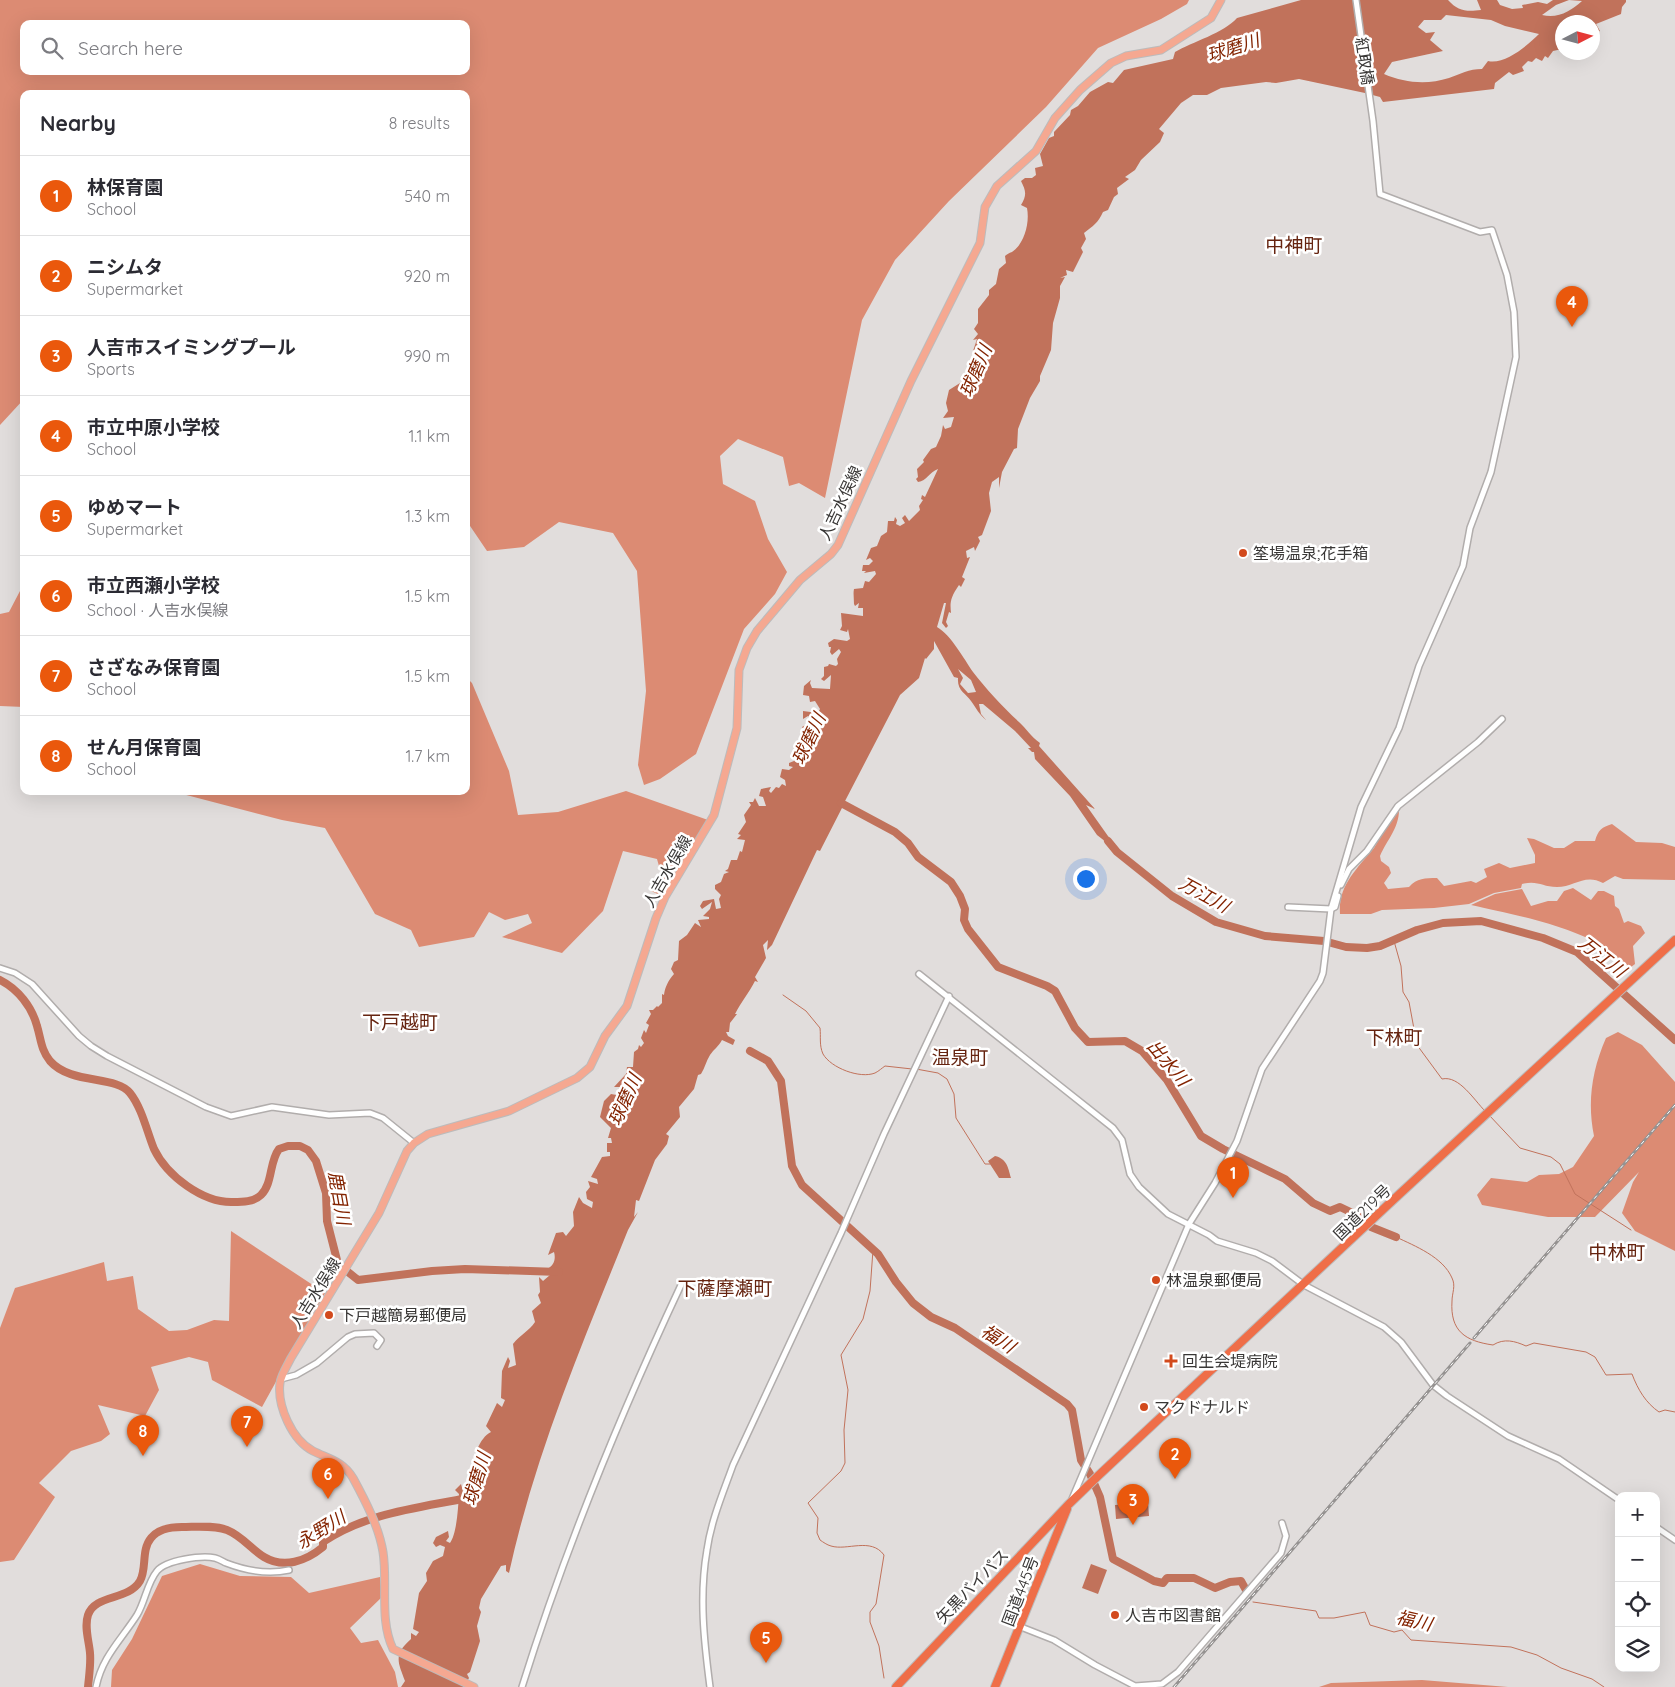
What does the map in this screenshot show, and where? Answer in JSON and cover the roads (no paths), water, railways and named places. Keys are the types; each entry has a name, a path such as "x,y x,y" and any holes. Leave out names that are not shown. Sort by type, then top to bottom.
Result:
{"highway":[{"name":"国道219号","path":"1069,1504 1675,940"},
{"name":"矢黒バイパス","path":"896,1687 1069,1504"},
{"name":"国道445号","path":"995,1687 1021,1627 1069,1504"},
{"path":"1050,1524 1059,1530"}],"main road":[{"name":"人吉水俣線","path":"474,1687 398,1653 389,1642 384,1556 370,1513 352,1477 344,1466 334,1459 313,1451 296,1438 281,1400 281,1379 291,1358 353,1260 379,1213 407,1151 414,1143 428,1134 524,1104 577,1078 590,1067 605,1036 627,1006 656,918 665,897 714,815 737,728 740,670 747,648 757,631 800,580 831,554 838,545 911,381 980,243 987,200 997,186 1036,151 1055,118 1086,85 1118,58 1161,50 1197,29 1210,18 1221,0"}],"street":[{"name":"紅取橋","path":"1331,911 1365,794 1399,728 1418,666 1463,566 1470,528 1493,464 1516,357 1514,312 1507,275 1492,230 1480,232 1380,194 1373,121 1356,0"},
{"path":"1069,1504 1189,1224 1215,1183 1237,1141 1262,1069 1306,1004 1323,973 1331,911 1335,907 1345,875 1367,851 1398,806 1478,742 1502,719"},
{"path":"1288,906 1331,911"},
{"path":"0,968 25,978 79,1036 99,1051 206,1107 231,1116 272,1107 329,1115 370,1113 383,1118 414,1143"},
{"path":"919,974 1113,1128 1122,1140 1130,1174 1139,1187 1168,1214 1217,1241 1264,1257 1304,1285 1390,1331 1401,1342 1433,1385 1454,1401 1508,1436 1559,1459 1615,1497"},
{"path":"710,1687 703,1623 703,1582 707,1549 722,1497 733,1466 949,996"},
{"path":"522,1687 546,1608 634,1387 681,1284"},
{"path":"281,1379 296,1376 318,1363 340,1342 355,1334 374,1333 381,1340 377,1346"},
{"path":"1021,1627 1054,1640 1128,1683 1142,1687 1162,1684 1178,1672 1281,1553 1286,1536 1282,1523"},
{"path":"1660,1530 1675,1540"},
{"path":"96,1687 100,1670 107,1654 137,1615 152,1580 163,1566 181,1560 215,1558 256,1571 277,1572 289,1570"}],"water":[{"name":"球磨川","path":"1301,0 1448,0 1459,9 1471,11 1481,10 1477,0 1497,0 1500,5 1512,9 1523,8 1522,5 1538,2 1547,4 1553,0 1569,0 1556,5 1542,15 1555,16 1555,51 1548,58 1545,56 1542,61 1536,58 1532,62 1528,61 1522,67 1524,71 1513,75 1509,72 1495,83 1494,89 1383,102 1380,97 1299,79 1221,88 1207,95 1193,95 1181,103 1159,129 1164,133 1160,142 1141,160 1135,170 1125,177 1129,179 1117,188 1118,194 1114,197 1108,210 1103,212 1097,222 1084,233 1086,239 1081,248 1083,252 1073,272 1066,270 1067,275 1060,278 1065,277 1060,286 1060,298 1053,323 1051,350 1040,376 1040,381 1030,398 1018,429 1017,448 1014,449 1002,472 999,488 999,477 992,482 989,493 991,511 982,535 978,537 980,541 975,551 974,547 966,551 967,558 970,557 962,577 965,579 952,597 951,613 949,612 946,622 948,626 946,628 942,623 946,603 944,603 937,627 952,641 983,685 1040,743 1039,746 1095,809 1086,805 1120,853 1097,835 1070,796 1035,759 1034,752 1028,748 1031,748 1015,731 983,704 979,704 981,714 986,720 981,715 960,689 958,678 954,677 934,641 934,649 925,658 919,678 900,695 844,803 848,806 847,808 843,806 820,851 817,850 772,945 767,950 768,940 763,945 766,958 755,977 758,982 755,981 730,1023 729,1032 726,1032 728,1036 735,1040 733,1045 722,1040 710,1055 701,1074 698,1075 694,1089 679,1107 680,1117 666,1134 669,1136 667,1144 655,1160 639,1201 636,1200 634,1217 638,1212 628,1230 594,1314 546,1442 532,1485 509,1573 506,1571 506,1565 501,1566 481,1599 479,1608 481,1612 477,1626 480,1641 470,1672 467,1674 469,1678 464,1687 401,1687 405,1681 399,1664 399,1654 411,1639 411,1633 416,1636 419,1632 413,1629 419,1593 427,1581 426,1573 433,1561 443,1556 445,1547 440,1545 436,1547 433,1543 436,1537 448,1531 449,1537 446,1541 450,1543 452,1539 457,1520 459,1494 455,1490 461,1484 465,1499 470,1492 467,1486 469,1476 476,1472 476,1468 471,1469 475,1454 480,1443 491,1432 486,1426 497,1403 502,1407 505,1400 501,1398 502,1371 508,1357 510,1361 508,1368 516,1365 513,1344 535,1322 532,1311 541,1303 538,1295 540,1292 539,1277 543,1281 550,1275 547,1269 554,1262 555,1257 554,1252 548,1255 556,1233 563,1232 566,1236 574,1226 573,1212 579,1197 583,1203 592,1208 593,1202 587,1199 586,1192 590,1187 588,1181 598,1184 597,1179 591,1177 602,1157 610,1156 610,1152 607,1152 607,1143 612,1143 611,1138 608,1138 611,1128 600,1117 604,1101 611,1094 622,1096 621,1087 614,1087 626,1074 627,1067 633,1067 634,1052 638,1049 639,1045 641,1047 644,1043 641,1038 644,1030 646,1033 649,1025 646,1023 651,1014 649,1010 653,1010 662,1003 662,994 664,995 667,984 674,974 671,969 674,962 678,960 679,941 687,935 695,923 701,927 698,920 709,919 709,917 703,916 710,909 712,902 702,909 700,906 703,901 714,899 716,909 721,908 719,899 721,895 715,889 715,885 721,882 724,874 729,872 725,871 728,869 731,860 737,860 740,851 742,852 745,840 737,839 741,835 738,834 746,822 744,815 751,805 749,802 753,802 755,798 759,806 766,806 763,797 759,796 761,789 771,787 769,791 771,793 782,784 786,786 785,780 780,777 782,769 789,770 793,767 789,766 789,763 794,761 797,754 801,754 801,738 809,736 802,727 809,723 811,718 808,716 803,719 803,711 818,713 820,709 815,701 810,702 809,696 803,695 804,686 811,680 812,688 830,689 831,675 824,681 821,679 824,676 824,667 829,664 836,666 841,652 839,649 832,655 830,652 831,647 829,647 828,643 834,639 847,641 850,639 848,629 847,632 840,630 842,626 841,613 863,616 863,608 858,608 859,603 855,606 854,604 854,589 863,588 865,581 869,582 876,574 875,571 864,573 866,571 862,571 863,565 869,565 873,561 870,558 866,560 871,548 877,546 881,536 887,532 888,521 894,521 895,517 897,520 896,524 900,526 905,523 902,518 905,515 909,521 920,510 919,506 923,500 921,499 922,495 925,497 938,469 924,480 918,482 916,479 918,477 917,469 924,462 923,460 931,449 936,447 943,425 945,429 951,427 954,417 943,418 948,411 946,403 949,390 960,383 975,365 973,363 976,348 973,351 977,339 973,340 978,334 974,329 978,323 978,309 989,295 989,290 996,284 999,269 1006,263 1005,256 1020,244 1025,233 1028,214 1027,208 1021,205 1025,193 1021,181 1025,178 1032,178 1036,175 1035,168 1043,166 1040,154 1049,138 1054,136 1054,132 1070,115 1071,110 1078,106 1090,92 1108,82 1113,83 1124,70 1173,59 1175,52 1216,33 1237,18","holes":["1446,15 1491,20 1505,26 1539,34 1509,57 1502,60 1488,61 1482,69 1449,78 1433,82 1416,82 1384,74 1392,62 1443,51 1430,40 1435,32 1426,33 1418,27 1424,20 1441,20","958,669 971,680 976,692 968,693 960,684 963,678"]},
{"path":"1569,0 1626,0 1621,14 1600,22 1600,15 1559,15 1582,1"},
{"path":"995,1156 1005,1161 1011,1178 999,1178 988,1161"},
{"path":"1148,1502 1149,1516 1116,1519 1115,1505"},
{"path":"1091,1564 1107,1570 1098,1594 1082,1588"}],"waterway":[{"name":"出水川","path":"841,803 895,832 908,843 918,857 951,882 960,896 965,909 964,920 968,929 998,967 1047,986 1055,991 1075,1028 1088,1042 1125,1041 1142,1051 1167,1080 1201,1136 1223,1149 1285,1179 1313,1203 1330,1211 1340,1207 1363,1218 1371,1227 1396,1237"},
{"name":"万江川","path":"1108,841 1117,852 1172,896 1216,922 1265,936 1324,941 1346,947 1367,948 1380,946 1417,930 1443,923 1481,921 1543,938 1577,952 1675,1040"},
{"path":"1394,941 1401,966 1403,992 1409,1002 1417,1045 1442,1079 1448,1079 1460,1084 1485,1111"},
{"name":"鹿目川","path":"0,980 13,988 28,1005 35,1019 43,1049 50,1061 59,1069 69,1074 115,1084 123,1087 130,1093 138,1106 154,1149 160,1159 177,1178 198,1193 222,1201 240,1202 255,1199 265,1190 279,1149 288,1146 300,1146 308,1150 316,1161 326,1193 327,1221 338,1264 358,1280 465,1269 559,1272"},
{"path":"783,995 806,1011 820,1028 822,1051 832,1064 846,1071 862,1075 875,1073 885,1066 912,1069"},
{"name":"福川","path":"750,1051 768,1061 781,1081 792,1166 802,1185 878,1254 896,1282 913,1303 931,1317 955,1328 1067,1404 1072,1410 1081,1460 1090,1474 1100,1497 1113,1559 1154,1581 1163,1583 1167,1578 1194,1578 1215,1588 1230,1582 1241,1581 1246,1590"},
{"path":"916,1069 938,1073 947,1079 954,1094 956,1118 985,1164 990,1164"},
{"path":"1489,1115 1520,1148 1551,1157 1560,1164 1575,1194 1631,1230"},
{"path":"1396,1237 1428,1253 1448,1271 1454,1284 1452,1301 1454,1320 1461,1333 1467,1337 1474,1341 1493,1345 1510,1341 1526,1346 1534,1343 1586,1352 1595,1357 1606,1375 1632,1374 1643,1396 1659,1412 1665,1410 1675,1412"},
{"path":"873,1250 870,1291 863,1319 841,1355 848,1390 844,1430 845,1463 841,1471 808,1503 818,1518 817,1533 820,1540 830,1546 837,1547 872,1547 884,1555 876,1604 870,1612 870,1622 879,1646 884,1678"},
{"name":"永野川","path":"88,1687 90,1661 87,1629 88,1615 97,1604 128,1592 140,1581 146,1548 151,1538 157,1532 178,1527 222,1528 237,1536 264,1557 272,1561 287,1563 309,1556 323,1547 323,1542 357,1524 393,1513 467,1498"},
{"name":"福川","path":"1253,1602 1316,1611 1319,1618 1334,1618 1365,1612 1370,1625 1394,1632 1402,1630 1411,1640 1511,1647 1537,1655 1561,1668 1592,1679 1604,1687"}],"railway":[{"path":"1474,1338 1675,1105"},
{"path":"1174,1687 1470,1343"}],"place":[{"name":"市立中原小学校","path":"1572,327"},
{"name":"筌場温泉;花手箱","path":"1243,553"},
{"name":"林保育園","path":"1233,1198"},
{"name":"林温泉郵便局","path":"1156,1280"},
{"name":"下戸越簡易郵便局","path":"329,1315"},
{"name":"回生会堤病院","path":"1171,1361"},
{"name":"マクドナルド","path":"1144,1407"},
{"name":"さざなみ保育園","path":"247,1447"},
{"name":"せん月保育園","path":"143,1456"},
{"name":"ニシムタ","path":"1175,1479"},
{"name":"市立西瀬小学校","path":"328,1499"},
{"name":"人吉市スイミングプール","path":"1133,1525"},
{"name":"人吉市図書館","path":"1115,1615"},
{"name":"ゆめマート","path":"766,1663"}],"district":[{"name":"中神町","path":"1294,245"},
{"name":"下戸越町","path":"400,1022"},
{"name":"下林町","path":"1394,1037"},
{"name":"温泉町","path":"960,1057"},
{"name":"中林町","path":"1617,1252"},
{"name":"下薩摩瀬町","path":"725,1288"}]}
